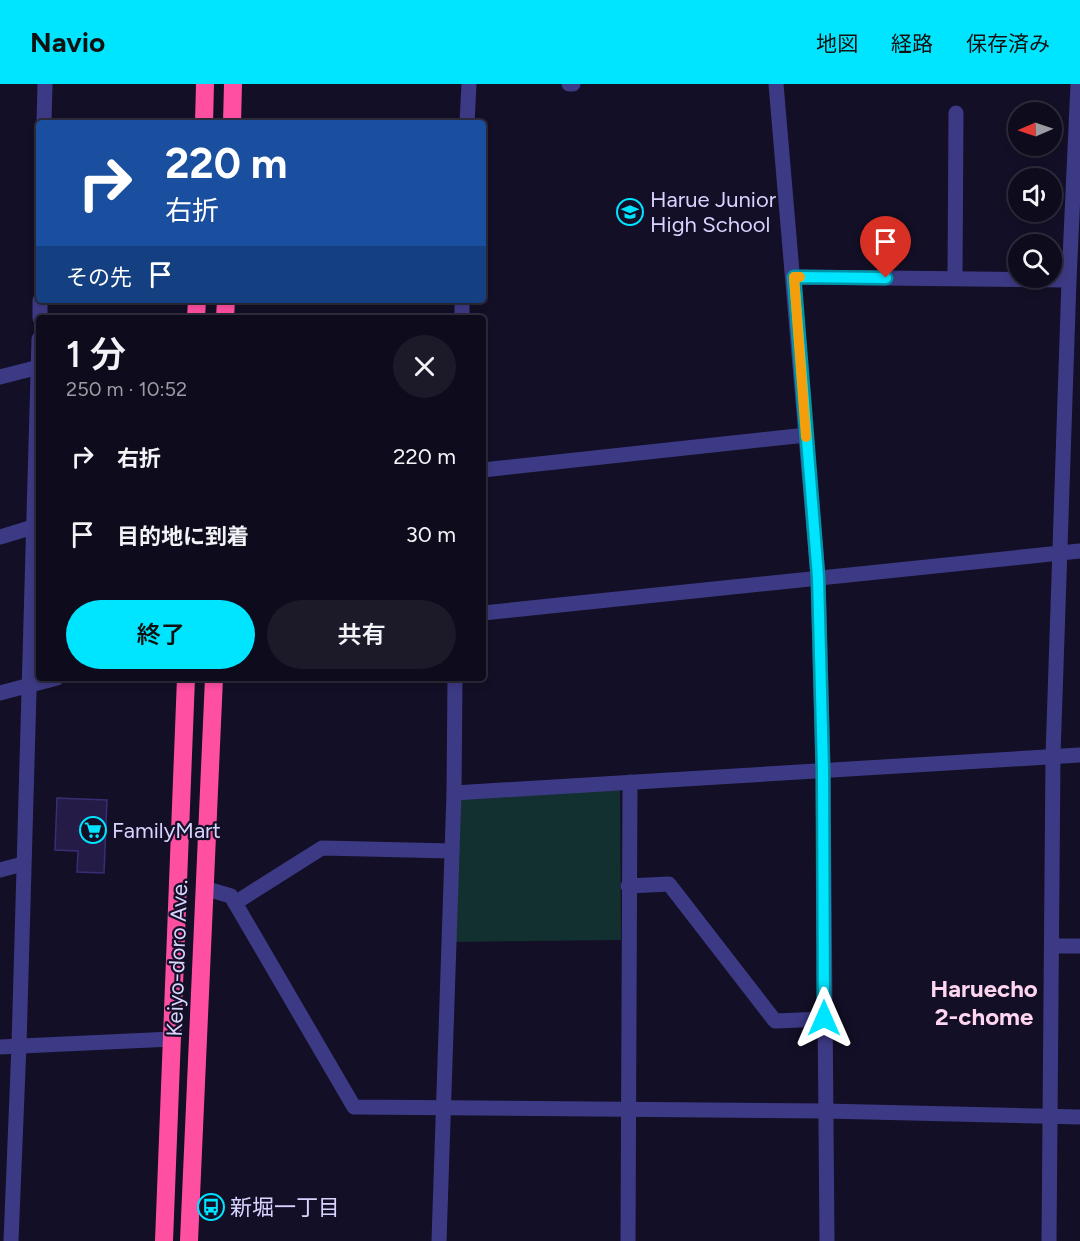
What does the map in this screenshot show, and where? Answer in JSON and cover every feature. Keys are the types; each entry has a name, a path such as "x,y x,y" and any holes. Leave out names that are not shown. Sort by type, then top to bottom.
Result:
{"highway":[{"path":"204,120 205,84"},
{"path":"232,120 233,84"},
{"name":"Keiyo-doro Ave.","path":"164,1241 186,681"},
{"name":"Keiyo-doro Ave.","path":"189,1241 214,681"}],"street":[{"path":"44,120 45,84"},
{"path":"467,120 469,84"},
{"path":"776,84 818,577 823,770 827,1241"},
{"path":"1048,1241 1053,756 1060,554 1073,403 1069,280 1078,84"},
{"path":"955,278 956,113"},
{"path":"794,277 1069,280"},
{"path":"0,377 36,368"},
{"path":"486,470 806,435"},
{"path":"11,1241 19,1045 36,447"},
{"path":"0,537 33,527"},
{"path":"486,613 1080,552"},
{"path":"0,693 46,681"},
{"path":"439,1241 454,793 455,681"},
{"path":"454,793 1080,754"},
{"path":"628,1241 630,782"},
{"path":"235,903 322,848 452,851"},
{"path":"0,870 23,864"},
{"path":"628,886 669,884 775,1020 824,1018"},
{"path":"204,888 231,896 354,1107 1049,1114 1080,1117"},
{"path":"1052,946 1080,946"},
{"path":"0,1047 172,1040"}],"green space":[{"path":"620,788 621,940 455,942 459,798"}],"building":[{"path":"57,798 107,800 104,873 77,872 78,851 55,850"}],"slow traffic":[{"path":"800,277 794,277 806,437"}],"place":[{"name":"Harue Junior High School","path":"630,212"},
{"name":"FamilyMart","path":"93,830"},
{"name":"新堀一丁目","path":"211,1207"}],"district":[{"name":"Haruecho 2-chome","path":"984,1002"}],"route":[{"path":"824,1018 823,770 818,577 794,277 886,278"}]}
